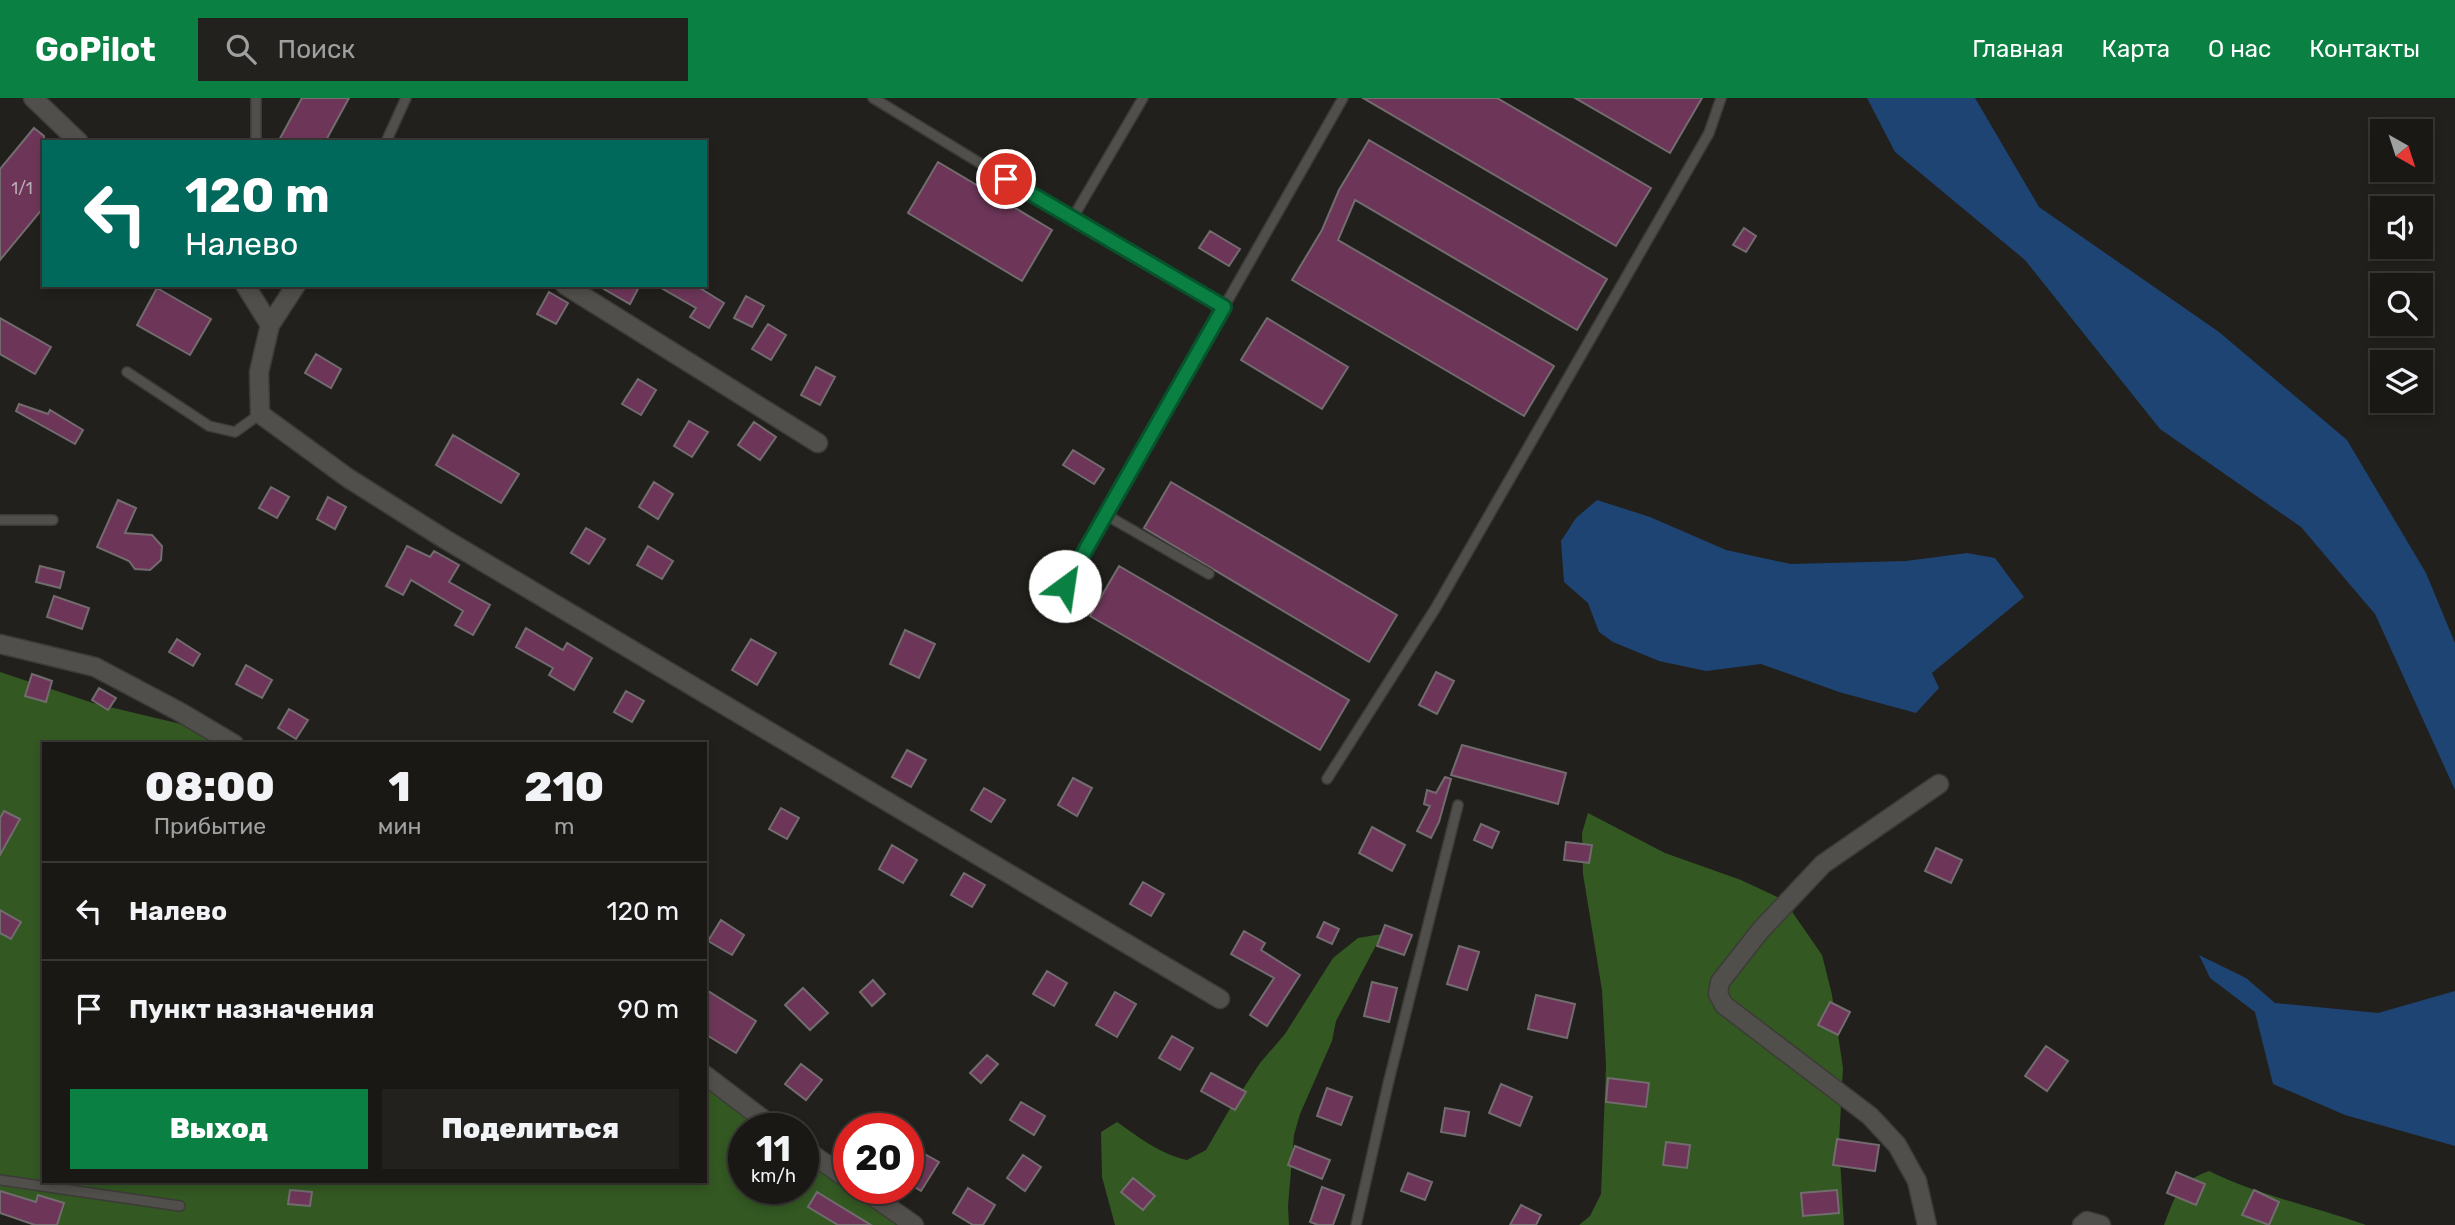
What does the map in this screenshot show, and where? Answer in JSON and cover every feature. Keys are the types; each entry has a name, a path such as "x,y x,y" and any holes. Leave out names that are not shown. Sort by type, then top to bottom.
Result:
{"street":[{"path":"33,98 77,140"},
{"path":"249,287 270,325"},
{"path":"295,287 270,325 259,372 260,414 348,478 443,538 1220,999"},
{"path":"568,287 818,443"},
{"path":"0,644 95,667 231,742"},
{"path":"1927,1225 1917,1181 1897,1145 1870,1115 1724,1005 1718,994 1720,982 1760,931 1823,864 1939,783"},
{"path":"707,1077 755,1113"},
{"path":"884,1204 914,1225"},
{"path":"2082,1225 2087,1221 2101,1225"}],"lane":[{"path":"256,140 257,98"},
{"path":"387,140 406,98"},
{"path":"873,98 1072,219 1224,307"},
{"path":"1072,219 1143,98"},
{"path":"1065,586 1343,98"},
{"path":"1327,779 1435,609 1709,133 1721,98"},
{"path":"127,372 209,426 235,432 260,414"},
{"path":"1106,515 1209,574"},
{"path":"0,520 53,520"},
{"path":"1356,1225 1388,1084 1458,805"},
{"path":"0,1180 180,1206"}],"green space":[{"path":"0,672 93,703 185,725 230,742 42,742 42,1183 707,1183 707,1073 762,1113 728,1113 728,1204 819,1204 819,1157 833,1172 833,1204 881,1204 903,1225 44,1225 0,1214"},
{"path":"1588,813 1665,853 1741,880 1784,900 1822,955 1832,995 1843,1068 1839,1142 1844,1225 1579,1225 1590,1216 1601,1194 1606,1065 1602,990 1583,874 1582,833"},
{"path":"1382,934 1336,1021 1332,1041 1300,1114 1294,1135 1289,1225 1115,1225 1102,1177 1101,1132 1117,1122 1159,1150 1187,1160 1206,1150 1260,1063 1285,1034 1333,958 1358,938"},
{"path":"2209,1171 2267,1194 2366,1225 2164,1225 2184,1185"}],"water":[{"path":"1867,98 1975,98 2039,207 2219,332 2347,440 2426,573 2455,643 2455,790 2375,614 2301,527 2160,429 2025,260 1895,152"},
{"path":"1597,500 1650,517 1726,550 1791,564 1906,561 1967,553 1995,558 2024,597 1932,673 1939,688 1916,713 1839,692 1761,664 1706,671 1659,661 1613,642 1599,632 1588,603 1564,582 1561,541 1576,518"},
{"path":"2199,955 2246,978 2275,1003 2378,1013 2455,991 2455,1146 2345,1115 2273,1084 2255,1012 2210,978"}],"building":[{"path":"302,98 349,98 326,140 279,140"},
{"path":"1363,98 1497,98 1651,188 1616,246"},
{"path":"1575,98 1702,98 1670,153"},
{"path":"34,128 44,136 42,209 0,260 0,169"},
{"path":"1369,140 1607,279 1577,330 1355,200 1338,240 1554,366 1524,416 1292,280 1322,230 1339,190"},
{"path":"938,162 1052,230 1022,281 908,213"},
{"path":"1744,228 1756,236 1746,252 1733,245"},
{"path":"1210,231 1240,249 1229,266 1199,248"},
{"path":"600,287 639,287 630,304"},
{"path":"659,287 698,287 724,303 709,328 690,317 696,308"},
{"path":"157,288 211,319 190,355 137,325"},
{"path":"549,292 568,303 556,324 537,314"},
{"path":"746,296 764,306 752,327 734,318"},
{"path":"0,318 51,347 35,374 0,354"},
{"path":"1267,318 1348,367 1322,409 1241,360"},
{"path":"768,324 786,335 771,360 752,349"},
{"path":"316,354 341,369 331,388 305,373"},
{"path":"816,367 835,377 820,405 801,395"},
{"path":"638,379 656,390 641,415 622,404"},
{"path":"19,404 48,414 50,410 83,430 75,444 16,411"},
{"path":"689,421 708,432 692,457 674,446"},
{"path":"754,422 776,437 760,460 738,445"},
{"path":"453,435 519,474 501,503 436,465"},
{"path":"1073,450 1104,469 1094,484 1063,465"},
{"path":"654,482 673,494 658,519 639,507"},
{"path":"1171,482 1397,615 1369,662 1144,528"},
{"path":"271,487 289,497 277,518 259,508"},
{"path":"328,497 346,507 335,529 317,519"},
{"path":"118,500 136,508 125,533 152,535 162,546 161,560 150,570 135,569 129,561 97,547"},
{"path":"586,528 605,539 589,564 571,553"},
{"path":"407,546 430,557 434,551 459,565 449,582 490,605 473,635 455,625 463,611 411,580 403,595 386,586"},
{"path":"648,546 673,561 662,579 637,565"},
{"path":"40,566 64,572 60,588 36,582"},
{"path":"1119,566 1349,700 1320,750 1090,616"},
{"path":"54,596 89,608 82,629 47,617"},
{"path":"526,628 563,650 567,643 592,658 574,690 549,675 553,668 516,647"},
{"path":"905,630 935,644 919,678 890,664"},
{"path":"177,639 200,654 193,666 169,652"},
{"path":"751,639 776,653 757,685 732,670"},
{"path":"246,665 272,680 262,698 236,684"},
{"path":"1436,672 1454,681 1437,714 1419,705"},
{"path":"32,674 52,681 46,702 25,696"},
{"path":"99,688 116,698 108,710 92,700"},
{"path":"626,691 644,701 632,722 614,712"},
{"path":"289,709 308,720 296,739 278,728"},
{"path":"1462,745 1566,773 1558,804 1451,775"},
{"path":"907,750 926,760 911,787 892,777"},
{"path":"1445,777 1451,779 1439,822 1431,838 1417,831 1430,806 1424,804 1427,790 1436,793"},
{"path":"1073,778 1092,788 1077,816 1058,805"},
{"path":"984,788 1005,800 991,822 971,810"},
{"path":"781,808 799,818 787,839 769,829"},
{"path":"4,811 20,819 0,855 0,818"},
{"path":"1481,824 1499,832 1492,848 1474,840"},
{"path":"1372,827 1405,845 1392,871 1359,853"},
{"path":"1566,842 1592,845 1589,863 1564,860"},
{"path":"892,845 917,860 903,883 879,869"},
{"path":"1936,848 1962,860 1951,883 1925,871"},
{"path":"964,873 985,885 972,907 951,895"},
{"path":"1143,882 1164,894 1151,916 1130,904"},
{"path":"0,910 21,922 11,939 0,933"},
{"path":"721,920 744,935 732,955 708,941"},
{"path":"1324,922 1339,929 1332,944 1317,937"},
{"path":"1385,925 1412,935 1404,955 1377,946"},
{"path":"1244,931 1265,943 1261,950 1300,975 1267,1026 1250,1015 1274,978 1231,954"},
{"path":"1459,946 1479,952 1467,990 1447,984"},
{"path":"1047,971 1067,983 1054,1006 1033,994"},
{"path":"873,980 885,994 872,1006 860,992"},
{"path":"1372,982 1397,988 1389,1022 1364,1016"},
{"path":"803,988 828,1013 810,1030 785,1005"},
{"path":"707,990 756,1021 736,1053 707,1035"},
{"path":"1115,992 1136,1004 1117,1037 1096,1025"},
{"path":"1536,995 1575,1004 1567,1038 1528,1029"},
{"path":"1830,1002 1850,1012 1838,1035 1818,1025"},
{"path":"1172,1036 1193,1048 1180,1070 1159,1058"},
{"path":"2046,1046 2068,1061 2047,1091 2025,1076"},
{"path":"987,1055 998,1064 981,1083 970,1073"},
{"path":"801,1064 822,1080 806,1100 785,1084"},
{"path":"1211,1073 1246,1092 1235,1110 1201,1091"},
{"path":"1608,1078 1649,1083 1646,1107 1606,1102"},
{"path":"1501,1084 1532,1097 1520,1126 1489,1113"},
{"path":"1327,1088 1352,1097 1341,1125 1317,1116"},
{"path":"1021,1102 1045,1116 1034,1135 1010,1120"},
{"path":"1445,1108 1469,1112 1465,1136 1441,1132"},
{"path":"1837,1139 1879,1145 1875,1171 1833,1165"},
{"path":"1666,1142 1690,1145 1687,1168 1663,1165"},
{"path":"1295,1146 1330,1160 1322,1179 1288,1165"},
{"path":"924,1154 939,1162 924,1186"},
{"path":"1023,1155 1041,1167 1025,1191 1007,1178"},
{"path":"2176,1172 2205,1184 2196,1205 2167,1193"},
{"path":"1408,1173 1432,1182 1425,1200 1401,1191"},
{"path":"1133,1178 1155,1196 1143,1210 1121,1192"},
{"path":"1322,1187 1344,1195 1333,1225 1310,1222"},
{"path":"968,1188 995,1205 983,1225 973,1225 953,1213"},
{"path":"290,1190 312,1192 310,1206 288,1204"},
{"path":"1837,1190 1839,1213 1803,1216 1801,1193"},
{"path":"2254,1190 2279,1202 2269,1225 2242,1215"},
{"path":"0,1191 36,1202 38,1195 64,1203 57,1225 35,1225 0,1213"},
{"path":"819,1193 871,1225 838,1225 808,1207 810,1204 819,1204"},
{"path":"1521,1205 1541,1215 1536,1225 1510,1225"}],"route":[{"path":"1006,179 1224,307 1065,586"}]}
